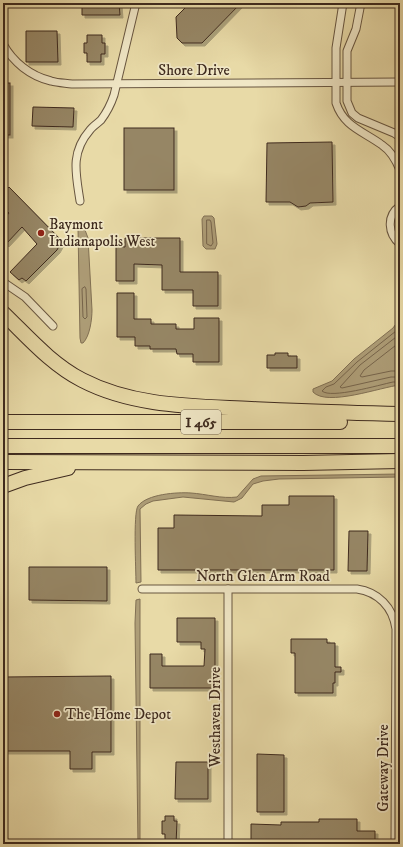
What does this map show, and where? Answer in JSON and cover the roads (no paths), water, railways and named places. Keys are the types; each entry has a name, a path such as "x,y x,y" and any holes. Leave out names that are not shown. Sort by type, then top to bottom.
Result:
{"highway":[{"path":"3,313 44,353 69,372 92,385 123,396 155,403 186,406 400,414"},
{"name":"I 465","path":"3,422 400,422"},
{"name":"I 465","path":"3,446 400,446"},
{"path":"3,462 304,463 400,461"},
{"path":"3,486 25,478 71,468 125,463"}],"street":[{"path":"80,201 75,170 78,152 84,138 102,119 109,108 114,95 136,3"},
{"path":"343,3 336,48 336,103 342,117 352,126 382,145 392,155 400,170"},
{"path":"361,3 356,29 349,44 348,51 346,82 346,99 348,106 353,114 363,120 394,133 400,138"},
{"name":"Shore Drive","path":"3,44 10,55 32,74 46,80 72,84 400,82"},
{"path":"400,199 399,206 391,217 390,228 392,235 400,244"},
{"path":"3,282 25,297 54,326"},
{"name":"North Glen Arm Road","path":"142,589 357,590 371,593 381,600"},
{"name":"Westhaven Drive","path":"228,589 228,844"},
{"name":"Gateway Drive","path":"381,600 391,612 396,629 395,844"}],"water":[{"path":"204,216 212,216 214,218 217,244 215,249 206,249 203,246 202,219"},
{"path":"78,228 83,228 85,230 88,238 92,310 89,332 83,343 81,343 80,338"},
{"path":"400,314 400,385 355,395 330,398 320,396 313,392 313,389 332,381 354,359 393,328 398,321"},
{"path":"400,474 400,477 279,479 263,481 253,484 242,498 234,502 183,497 153,501 140,509 141,582 136,583 136,511 142,502 155,496 185,493 237,497 253,479 261,476"},
{"path":"140,599 140,844 138,844 135,623 136,600"}],"place":[{"name":"Baymont Indianapolis West","path":"41,233"},
{"name":"The Home Depot","path":"57,714"}]}
